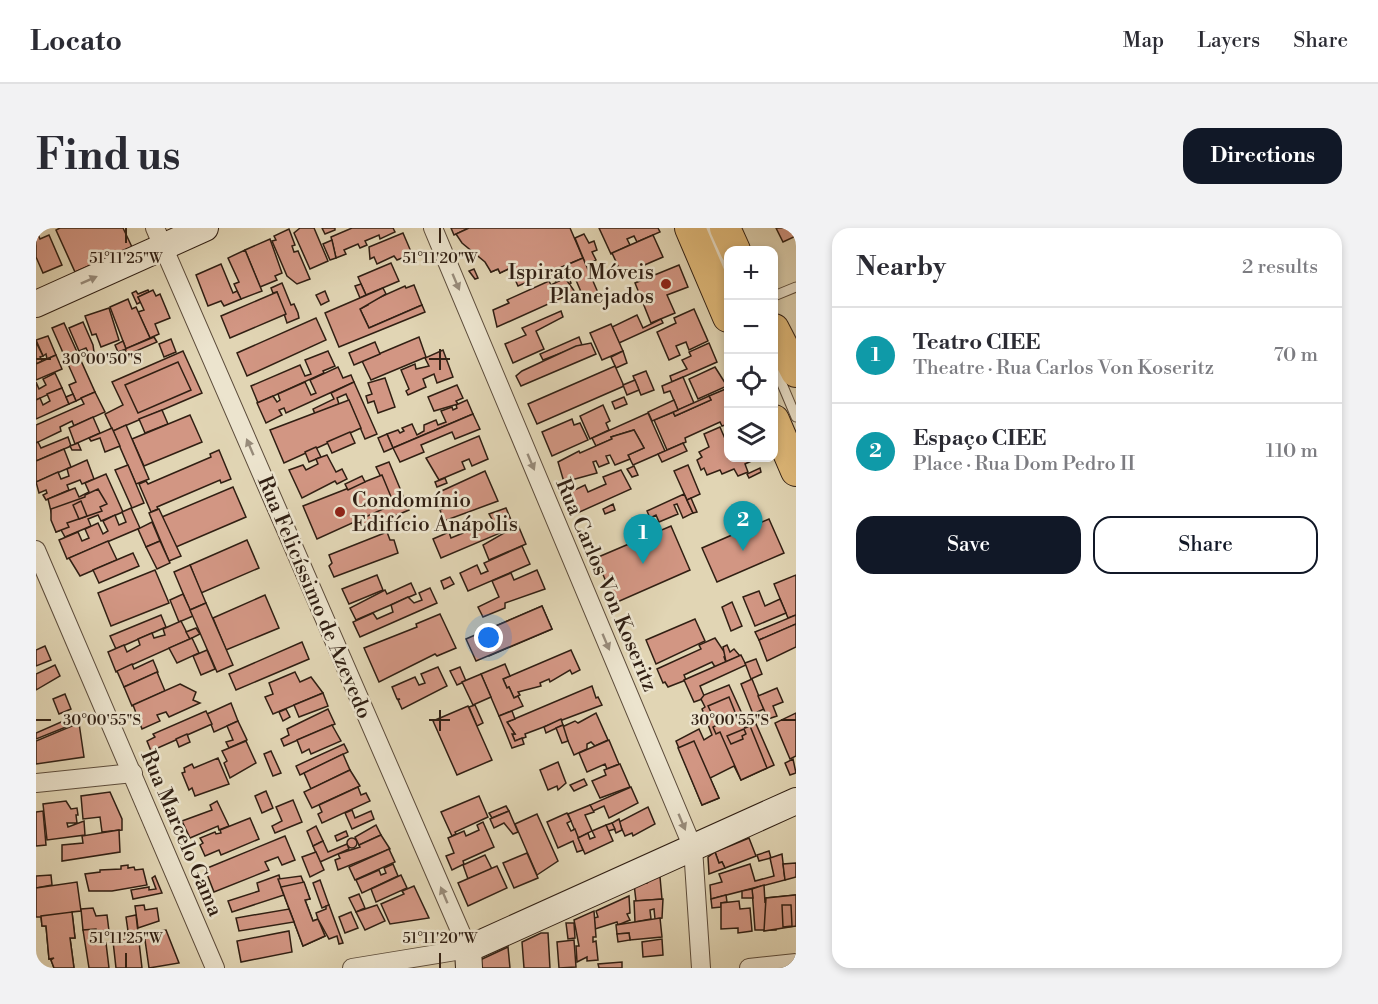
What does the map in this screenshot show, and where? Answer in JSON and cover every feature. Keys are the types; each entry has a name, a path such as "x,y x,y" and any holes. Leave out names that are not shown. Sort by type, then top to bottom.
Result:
{"main road":[{"path":"690,228 724,306"},
{"path":"725,228 733,246"},
{"path":"778,337 796,372"},
{"path":"778,429 796,471"}],"street":[{"path":"36,304 159,237 205,228"},
{"name":"Rua Carlos Von Koseritz","path":"434,228 693,848 701,968"},
{"name":"Rua Felicíssimo de Azevedo","path":"159,237 468,958"},
{"name":"Rua Marcelo Gama","path":"36,550 215,968"},
{"path":"36,783 133,773"},
{"path":"352,968 468,958 693,848 796,801"},
{"path":"749,968 796,963"}],"lane":[{"path":"708,228 724,265"},
{"path":"778,294 796,287"},
{"path":"778,374 796,417"}],"building":[{"path":"60,228 123,228 132,247 75,272 56,230"},
{"path":"300,228 314,228 328,261 310,269 294,233"},
{"path":"322,228 335,228 335,230 325,234"},
{"path":"352,228 393,228 395,232 380,239 379,235 365,241 367,245 360,248 358,244 344,250 346,254 336,258 331,237"},
{"path":"451,228 466,228 467,229 454,235"},
{"path":"469,228 570,228 583,258 518,286 510,268 500,273 498,269 491,272 485,262 462,243 456,234"},
{"path":"521,228 542,228 550,245 544,248 545,252 500,273 498,269 491,272 480,244"},
{"path":"599,228 658,228 660,232 637,242 634,236 627,239 630,245 611,254"},
{"path":"776,228 796,228 796,236 783,242"},
{"path":"36,229 40,239 49,235 62,265 43,273 36,257"},
{"path":"289,229 295,245 292,246 294,252 298,251 310,279 297,284 287,276 272,241 276,240 274,236"},
{"path":"403,233 412,254 397,260 394,256 377,264 374,257 370,259 369,247"},
{"path":"584,234 589,243 594,241 597,250 592,252 596,260 586,265 575,238"},
{"path":"653,235 663,257 619,276 615,268 618,266 612,253"},
{"path":"270,239 282,273 275,276 277,280 260,287 245,250"},
{"path":"332,240 336,258 330,260 323,244"},
{"path":"245,250 262,291 241,299 234,284 239,282 228,258"},
{"path":"583,258 599,295 585,301 569,264"},
{"path":"391,263 399,281 366,295 358,277"},
{"path":"221,264 233,293 237,291 241,299 224,306 221,301 208,306 196,275"},
{"path":"679,265 688,287 667,295 675,313 651,323 635,283"},
{"path":"564,266 571,283 568,284 565,278 556,282 551,272"},
{"path":"474,269 478,278 475,279 469,271"},
{"path":"565,278 575,292 497,327 493,310 509,303 507,300 549,281 551,285"},
{"path":"282,283 299,318 287,323 277,292 273,293 271,288"},
{"path":"361,284 366,295 360,298 355,286"},
{"path":"414,285 422,305 369,328 360,309 368,305 367,303 405,286 406,288"},
{"path":"383,288 386,294 360,309 369,328 422,305 425,312 339,347 325,313"},
{"path":"148,290 149,292 138,297 141,302 137,304 132,293 136,291 138,294"},
{"path":"153,290 156,296 160,294 170,318 155,324 159,334 150,338 138,312 144,310 138,297"},
{"path":"325,291 329,301 321,305 316,295"},
{"path":"277,292 286,314 230,338 221,316"},
{"path":"128,299 132,309 136,307 150,338 126,349 110,307"},
{"path":"109,308 119,340 101,347 96,334 92,335 85,316"},
{"path":"694,309 708,341 689,350 686,342 676,346 680,355 669,360 657,332 676,323 674,318"},
{"path":"561,311 563,317 536,331 544,349 513,363 505,344 526,335 522,328"},
{"path":"637,315 643,328 661,319 663,323 619,343 612,327"},
{"path":"316,318 326,340 247,376 237,353"},
{"path":"83,322 93,345 94,352 89,354 86,348 79,351 69,328"},
{"path":"64,323 95,392 76,401 69,385 76,382 52,328"},
{"path":"611,324 623,351 602,360 590,333"},
{"path":"48,336 56,355 47,359 46,354 43,356 36,340"},
{"path":"154,337 157,342 127,355 125,349"},
{"path":"419,337 426,357 371,380 362,361"},
{"path":"579,337 582,345 543,360 540,354"},
{"path":"171,339 176,352 164,357 159,344"},
{"path":"123,341 126,349 118,352 115,345"},
{"path":"36,342 43,356 40,357 42,361 36,364"},
{"path":"375,342 380,354 354,365 349,353"},
{"path":"591,343 596,354 521,386 516,376 522,371 576,346"},
{"path":"709,343 717,362 672,382 670,376 687,369 682,360 691,356 689,352"},
{"path":"443,350 453,377 437,383 434,374 423,379 426,387 408,395 406,391 409,389 401,370 415,364 416,369 429,366 425,358"},
{"path":"183,351 202,393 113,431 105,414 123,405 112,382"},
{"path":"328,351 335,366 258,403 251,386 300,365 305,376 311,374 305,360"},
{"path":"623,351 627,363 616,368 611,357"},
{"path":"56,355 62,369 36,380 36,364"},
{"path":"178,362 191,390 138,413 125,385"},
{"path":"615,366 624,386 537,424 528,404"},
{"path":"338,367 343,378 351,375 354,382 286,413 284,408 279,410 282,415 266,423 257,403 273,396 277,402 280,400 278,394 305,382 311,395 316,393 310,380"},
{"path":"715,367 724,381 724,387 698,399 689,379"},
{"path":"646,371 654,390 641,395 633,376"},
{"path":"55,373 62,388 36,400 36,382 39,389 46,385 43,379"},
{"path":"683,377 694,403 678,410 670,391 664,393 662,386"},
{"path":"385,378 395,407 378,413 374,401 368,403 366,396 372,394 368,383"},
{"path":"635,380 639,390 627,395 623,385"},
{"path":"354,382 377,434 365,439 346,394 337,398 339,404 315,414 313,409 334,399 331,393"},
{"path":"457,385 463,398 456,401 458,404 434,411 428,397"},
{"path":"62,388 69,404 36,419 36,400 40,398 43,405 50,401 47,394"},
{"path":"724,390 724,425 720,422 685,438 686,442 667,450 654,420 673,412 675,416 711,400 709,396"},
{"path":"95,392 105,412 74,426 72,421 60,427 61,431 36,443 36,425 84,404 81,398"},
{"path":"73,394 76,401 69,404 66,397"},
{"path":"709,396 711,400 675,416 673,412"},
{"path":"624,397 627,404 615,409 612,402"},
{"path":"349,400 361,428 284,463 270,430"},
{"path":"467,400 473,414 393,448 387,434 398,430 400,433 404,431 402,428 412,424 417,435 424,431 424,425 436,420 438,425 446,422 441,411 452,407 453,410 457,408 456,405"},
{"path":"674,400 678,410 652,421 648,412"},
{"path":"603,405 610,421 606,423 609,430 590,439 580,416"},
{"path":"162,410 168,424 145,433 139,419"},
{"path":"648,413 665,451 633,465 628,455 644,448 634,430 611,437 612,439 596,446 592,438"},
{"path":"473,414 480,429 455,439 452,432 421,445 424,452 400,462 393,448"},
{"path":"190,415 202,442 144,466 132,439"},
{"path":"93,417 100,433 75,444 69,428"},
{"path":"572,419 574,425 580,423 588,440 552,456 542,432"},
{"path":"126,425 149,479 136,484 113,431"},
{"path":"720,427 724,436 724,462 749,462 745,464 748,472 738,476 734,469 722,474 720,470 707,475 704,468 701,470 697,460 702,457 699,452 709,447 704,434"},
{"path":"112,428 120,446 105,452 100,438 91,441 89,438"},
{"path":"634,430 644,448 628,455 630,459 615,465 610,455 606,456 609,463 599,467 596,461 593,462 597,473 564,482 558,462 579,451 580,453 612,439 611,437"},
{"path":"350,432 355,443 332,453 327,442"},
{"path":"387,434 393,448 384,452 378,438"},
{"path":"479,436 488,459 472,466 469,459 462,462 465,469 439,480 426,458"},
{"path":"68,437 71,446 36,461 36,443 38,442 41,448"},
{"path":"78,443 81,450 72,450 70,446"},
{"path":"683,443 687,451 662,462 658,454"},
{"path":"316,447 321,457 309,462 305,452"},
{"path":"64,449 71,467 36,482 36,461"},
{"path":"219,450 231,479 221,483 220,480 157,507 158,509 151,512 139,484 146,481 148,484 211,457 210,454"},
{"path":"327,455 336,472 342,469 347,479 337,484 335,481 302,498 289,470 303,465 306,470 318,464 316,459"},
{"path":"87,460 94,479 82,484 80,480 67,485 69,490 46,500 43,495 47,493 46,490 39,493 36,482 58,472 61,479 69,476 67,469"},
{"path":"389,462 409,510 364,529 360,518 394,504 376,467"},
{"path":"128,465 144,503 132,508 115,470"},
{"path":"688,465 700,494 687,500 674,471"},
{"path":"634,466 638,475 632,477 627,469"},
{"path":"760,468 761,472 749,478 747,474"},
{"path":"621,470 631,489 575,514 566,494 585,485 588,492 606,484 603,477"},
{"path":"485,471 498,501 444,521 440,510 444,508 442,504 439,505 435,494"},
{"path":"106,474 123,512 101,521 98,515 88,519 91,526 65,537 61,530 56,532 48,499 75,488 79,497 89,492 85,483"},
{"name":"Condomínio Edifício Anápolis","path":"382,475 394,504 317,539 303,506"},
{"path":"362,476 365,482 348,490 345,484"},
{"path":"445,478 447,483 437,487 435,482"},
{"path":"233,487 246,517 176,547 162,517"},
{"path":"98,489 107,504 100,507 102,511 67,523 69,527 56,532 51,520 51,509 85,497"},
{"path":"684,494 693,513 683,518 677,504 674,505 678,514 659,522 656,515 650,518 647,511"},
{"path":"691,498 697,512 693,513 687,500"},
{"path":"81,501 87,516 79,519 73,505"},
{"path":"613,504 615,510 605,514 603,509"},
{"path":"131,508 140,528 67,559 59,540 78,532 82,541 89,538 85,529 98,523 103,534 108,531 103,521 115,515 119,525 126,522 122,512"},
{"path":"506,508 514,527 441,558 433,539 449,532 451,538 463,533 460,527 476,520 479,527 493,521 489,514"},
{"path":"159,509 181,556 169,561 149,513"},
{"path":"769,519 784,553 717,582 702,548"},
{"path":"152,522 160,541 146,547 138,529"},
{"path":"518,525 526,544 489,560 483,545"},
{"path":"671,526 690,570 615,603 596,558"},
{"path":"387,532 390,540 394,540 398,553 334,577 329,566 332,563 329,555"},
{"path":"247,540 259,568 201,593 190,565"},
{"path":"108,541 117,560 80,576 69,558"},
{"path":"160,541 170,563 157,569 146,547"},
{"path":"522,546 530,564 468,591 460,573 477,565 481,574 488,571 484,563"},
{"path":"133,553 139,566 99,583 93,570"},
{"path":"190,565 206,603 190,610 174,572"},
{"path":"155,570 169,603 111,626 98,593"},
{"path":"537,570 545,589 505,603 505,608 483,617 478,607 499,597 492,581 511,573 514,580"},
{"path":"377,575 383,590 349,604 342,589"},
{"path":"796,575 796,615 788,618 774,584"},
{"path":"450,577 454,584 444,589 441,581"},
{"path":"411,583 416,594 356,620 350,608 385,590 387,594"},
{"path":"430,588 437,603 360,637 353,622 373,613 377,619 393,612 391,605 408,597 414,603 422,600 419,593"},
{"path":"759,591 765,606 780,599 786,613 755,626 743,597"},
{"path":"183,594 193,616 179,622 170,600"},
{"path":"265,595 279,628 226,650 213,618"},
{"path":"732,602 742,626 731,631 722,607"},
{"path":"206,603 233,665 217,672 190,610"},
{"path":"542,606 552,629 489,656 479,633"},
{"path":"542,606 552,629 476,661 466,639"},
{"path":"440,614 456,648 437,656 435,654 379,682 364,648 417,627 416,624"},
{"path":"161,615 166,627 116,649 110,636"},
{"path":"796,615 796,624 759,640 755,632"},
{"path":"695,619 705,641 656,664 646,640"},
{"path":"181,621 190,639 116,672 108,652 124,645 127,652 140,645 138,639 152,633 154,638 165,635 163,629"},
{"path":"796,624 796,647 767,661 759,640"},
{"path":"196,628 200,634 190,639 186,632"},
{"path":"192,638 199,653 177,663 169,648"},
{"path":"715,638 727,656 724,657 726,662 715,667 712,662 684,675 686,680 668,687 665,682 663,683 657,669 701,649 699,645"},
{"path":"302,642 309,659 236,690 229,674"},
{"path":"727,645 730,652 734,649 740,656 726,662 723,647"},
{"path":"45,646 51,660 36,666 36,650"},
{"path":"207,650 215,669 201,675 193,656"},
{"path":"571,650 580,670 572,674 570,670 550,682 549,679 540,683 541,686 518,692 520,695 514,698 503,679"},
{"path":"741,655 746,665 700,686 705,698 694,702 684,680"},
{"path":"756,659 762,674 751,679 745,663"},
{"path":"153,660 158,672 124,687 117,671 132,664 134,669"},
{"path":"505,664 510,676 503,679 514,698 518,696 523,706 499,716 481,674"},
{"path":"55,665 60,676 36,690 36,674"},
{"path":"438,667 447,686 402,709 398,700 400,699 397,699 392,687 415,677 419,685 425,683 421,674"},
{"path":"460,667 466,681 457,685 450,671"},
{"path":"157,672 165,691 132,706 124,687"},
{"path":"295,672 300,682 311,677 323,693 273,714 265,697 273,694 269,683"},
{"path":"481,674 491,697 473,705 462,682"},
{"path":"752,679 764,709 753,714 741,684"},
{"path":"180,684 196,692 193,700 200,703 169,717 166,712 157,715 160,721 142,729 133,705"},
{"path":"729,685 748,727 756,724 774,765 741,780 734,766 710,778 719,798 702,805 676,741 699,729 704,740 712,735 702,709 705,707 701,699 704,695"},
{"path":"592,686 596,698 598,697 602,705 525,734 526,737 515,741 512,734 515,734 507,722"},
{"path":"777,688 783,702 773,706 777,716 768,719 758,696"},
{"path":"323,693 328,706 299,717 294,705"},
{"path":"65,694 71,709 59,714 53,699"},
{"path":"729,697 737,717 740,716 745,728 750,726 767,768 741,780 720,732 716,734 713,727 717,725 708,706"},
{"path":"231,703 238,721 214,732 207,714"},
{"path":"475,705 483,723 477,726 469,707"},
{"path":"468,706 492,760 457,775 433,721"},
{"path":"286,709 290,717 283,721 279,712"},
{"path":"328,709 335,724 284,746 281,739 289,735 287,729"},
{"path":"206,711 212,724 151,751 147,741 155,737 153,734"},
{"path":"512,711 515,719 507,722 515,734 512,734 515,741 522,738 524,744 512,748 499,716"},
{"path":"596,713 608,740 595,746 591,742 587,744 587,749 574,755 562,727 575,721 578,723"},
{"path":"796,713 796,756 790,759 775,723"},
{"path":"68,719 71,725 36,739 36,733"},
{"path":"561,719 563,725 546,733 544,727"},
{"path":"238,721 247,740 229,748 226,742 233,740 227,726"},
{"path":"79,723 84,757 36,764 36,741"},
{"path":"332,725 341,741 311,754 309,749 302,753 297,740"},
{"path":"563,725 568,741 562,743 556,728"},
{"path":"744,729 746,734 742,736 743,739 731,744 727,736"},
{"path":"187,734 190,742 179,747 176,739"},
{"path":"609,740 619,764 607,769 605,764 587,772 579,753"},
{"path":"246,741 256,763 230,778 224,763 227,761 222,751"},
{"path":"694,741 719,798 702,805 678,748"},
{"path":"344,744 348,752 300,775 296,766"},
{"path":"271,751 281,773 273,776 264,754"},
{"path":"343,754 350,770 311,789 304,773"},
{"path":"218,758 229,784 195,796 192,788 189,790 182,773 185,772 184,768 192,764 194,768"},
{"path":"793,759 796,773 790,775 785,763"},
{"path":"558,762 566,783 558,790 557,786 548,790 540,770"},
{"path":"620,764 630,787 600,798 592,781 606,775 604,770"},
{"path":"350,770 360,786 312,808 304,792"},
{"path":"584,779 587,785 574,791 570,785"},
{"path":"358,787 361,795 366,793 370,801 322,823 318,814 322,812 319,805"},
{"path":"631,787 638,803 609,818 604,806 593,811 590,805"},
{"path":"266,791 273,808 262,813 255,796"},
{"path":"110,792 122,819 122,830 102,832 100,817 83,819 81,796"},
{"path":"479,796 488,817 455,832 456,834 452,836 441,812"},
{"path":"293,800 302,822 275,833 272,826 282,821 276,807"},
{"path":"66,801 71,809 77,808 78,815 76,815 77,823 67,823 68,827 84,821 85,835 47,840 43,804"},
{"path":"217,801 229,826 219,830 218,826 190,838 182,821 212,810 210,805"},
{"path":"590,805 594,812 585,815 592,831 578,838 568,814"},
{"path":"506,806 509,811 492,818 489,813"},
{"path":"648,807 655,824 633,836 632,833 625,836 619,822"},
{"path":"352,810 355,818 371,811 374,819 352,829 345,813"},
{"path":"43,811 46,845 36,846 36,812"},
{"path":"509,811 518,832 513,834 504,823 494,828 490,819"},
{"path":"567,813 571,821 567,823 571,831 575,829 583,850 577,852 573,841 558,848 547,822"},
{"path":"537,814 558,861 537,875 515,824"},
{"path":"250,818 259,839 221,855 219,850 205,856 200,845 203,843 200,838 215,832 216,834 221,833 220,830"},
{"path":"619,819 622,830 616,833 612,823"},
{"path":"483,822 494,847 463,861 464,864 452,870 446,856 454,853 448,838 464,831 466,836 479,830 477,825"},
{"path":"612,823 615,829 608,831 606,825"},
{"path":"376,825 381,835 359,845 355,837"},
{"path":"606,825 613,841 585,854 578,838 588,833 590,839 595,837 592,831"},
{"path":"316,826 323,841 313,846 307,831"},
{"path":"119,830 120,852 62,861 62,845 83,843 82,836"},
{"path":"346,831 348,836 337,841 335,836"},
{"path":"381,835 390,849 338,870 335,860 340,858 338,854 360,847 359,845"},
{"path":"285,836 295,860 282,865 278,857 265,862 269,870 214,892 205,869"},
{"path":"352,838 356,839 356,847 352,848 348,847 347,843 348,839"},
{"path":"749,838 756,856 725,868 722,862 719,863 715,852"},
{"path":"323,841 328,852 347,844 349,849 320,862 313,846"},
{"path":"389,849 395,862 355,880 349,867"},
{"path":"769,851 771,858 759,861 757,855"},
{"path":"316,852 324,870 310,877 302,857"},
{"path":"715,852 719,863 722,862 725,868 709,874 708,857"},
{"path":"527,853 538,878 514,888 503,863"},
{"path":"782,854 785,880 711,899 710,885 722,882 719,874 750,864 755,881 774,876 770,858"},
{"path":"485,855 492,869 468,879 463,865"},
{"path":"796,863 796,877 785,880 783,864"},
{"path":"393,864 398,876 362,893 356,880 379,870 381,875 386,873 384,868"},
{"path":"128,865 128,868 134,867 135,870 143,869 147,885 112,891 89,891 85,874 100,872 100,870 121,869 121,866"},
{"path":"497,866 507,888 468,906 458,883"},
{"path":"51,875 52,885 36,888 36,876"},
{"path":"279,875 284,895 232,912 228,901 259,891 257,883"},
{"path":"401,875 407,888 376,902 371,889"},
{"path":"155,876 162,893 133,899 131,890 149,887 149,890 156,889 152,878"},
{"path":"301,876 310,899 305,900 313,921 318,919 325,936 303,946 278,879"},
{"path":"660,877 662,899 636,901 634,884 647,883 647,879"},
{"path":"320,880 329,905 322,908 313,883"},
{"path":"77,882 81,911 72,912 75,938 70,938 74,968 54,968 51,960 54,958 49,959 46,926 42,926 41,917 36,917 36,888"},
{"path":"304,882 310,899 305,900 313,921 318,919 325,936 303,946 281,887"},
{"path":"764,885 765,903 766,898 796,895 796,926 776,928 776,930 755,930 752,889"},
{"path":"414,886 429,918 390,924 381,904 404,894 402,891"},
{"path":"752,889 753,898 742,898 742,891"},
{"path":"359,894 365,908 356,912 349,898"},
{"path":"726,895 727,902 721,903 721,907 712,908 711,899"},
{"path":"796,895 796,926 764,931 766,898"},
{"path":"629,896 630,913 627,914 630,920 618,925 617,922 595,929 594,918 598,917 596,911"},
{"path":"663,899 662,918 655,919 654,909 650,910 651,919 635,922 634,901"},
{"path":"739,901 740,909 750,908 752,931 738,933 738,928 721,929 721,903"},
{"path":"144,905 145,910 157,908 159,921 138,928 135,906"},
{"path":"329,905 343,943 339,944 337,936 329,939 318,919 316,913 326,909"},
{"path":"377,905 385,921 365,930 356,912"},
{"path":"782,905 791,905 792,926 783,927"},
{"path":"93,908 96,916 107,915 109,931 83,930 81,909"},
{"path":"289,909 294,922 239,931 236,918"},
{"path":"594,911 596,937 593,937 593,942 596,941 598,960 587,961 587,957 577,962 576,946 579,946 574,920"},
{"path":"72,912 75,938 70,938 74,968 54,968 51,960 54,958 49,959 46,926 42,926 41,916"},
{"path":"351,912 358,928 345,933 339,917"},
{"path":"136,915 142,968 116,968 113,941 129,938 126,917"},
{"path":"660,918 662,937 630,940 629,933 617,934 616,925"},
{"path":"566,923 574,923 575,938 568,939"},
{"path":"96,929 98,944 106,943 109,968 89,968 83,930"},
{"path":"166,930 179,963 149,968 144,933"},
{"path":"289,931 292,952 241,962 237,941"},
{"path":"541,933 548,933 550,968 524,968 522,942"},
{"path":"629,933 630,940 618,942 617,934"},
{"path":"662,939 663,955 643,957 642,942"},
{"path":"574,940 576,967 559,968 557,942"},
{"path":"508,947 510,968 480,968 480,960"},
{"path":"622,962 622,968 599,968 598,964"}],"place":[{"name":"Ispirato Móveis Planejados","path":"666,284"},
{"name":"Condomínio Edifício Anápolis","path":"340,512"},
{"name":"Espaço CIEE","path":"743,551"},
{"name":"Teatro CIEE","path":"643,564"}]}
